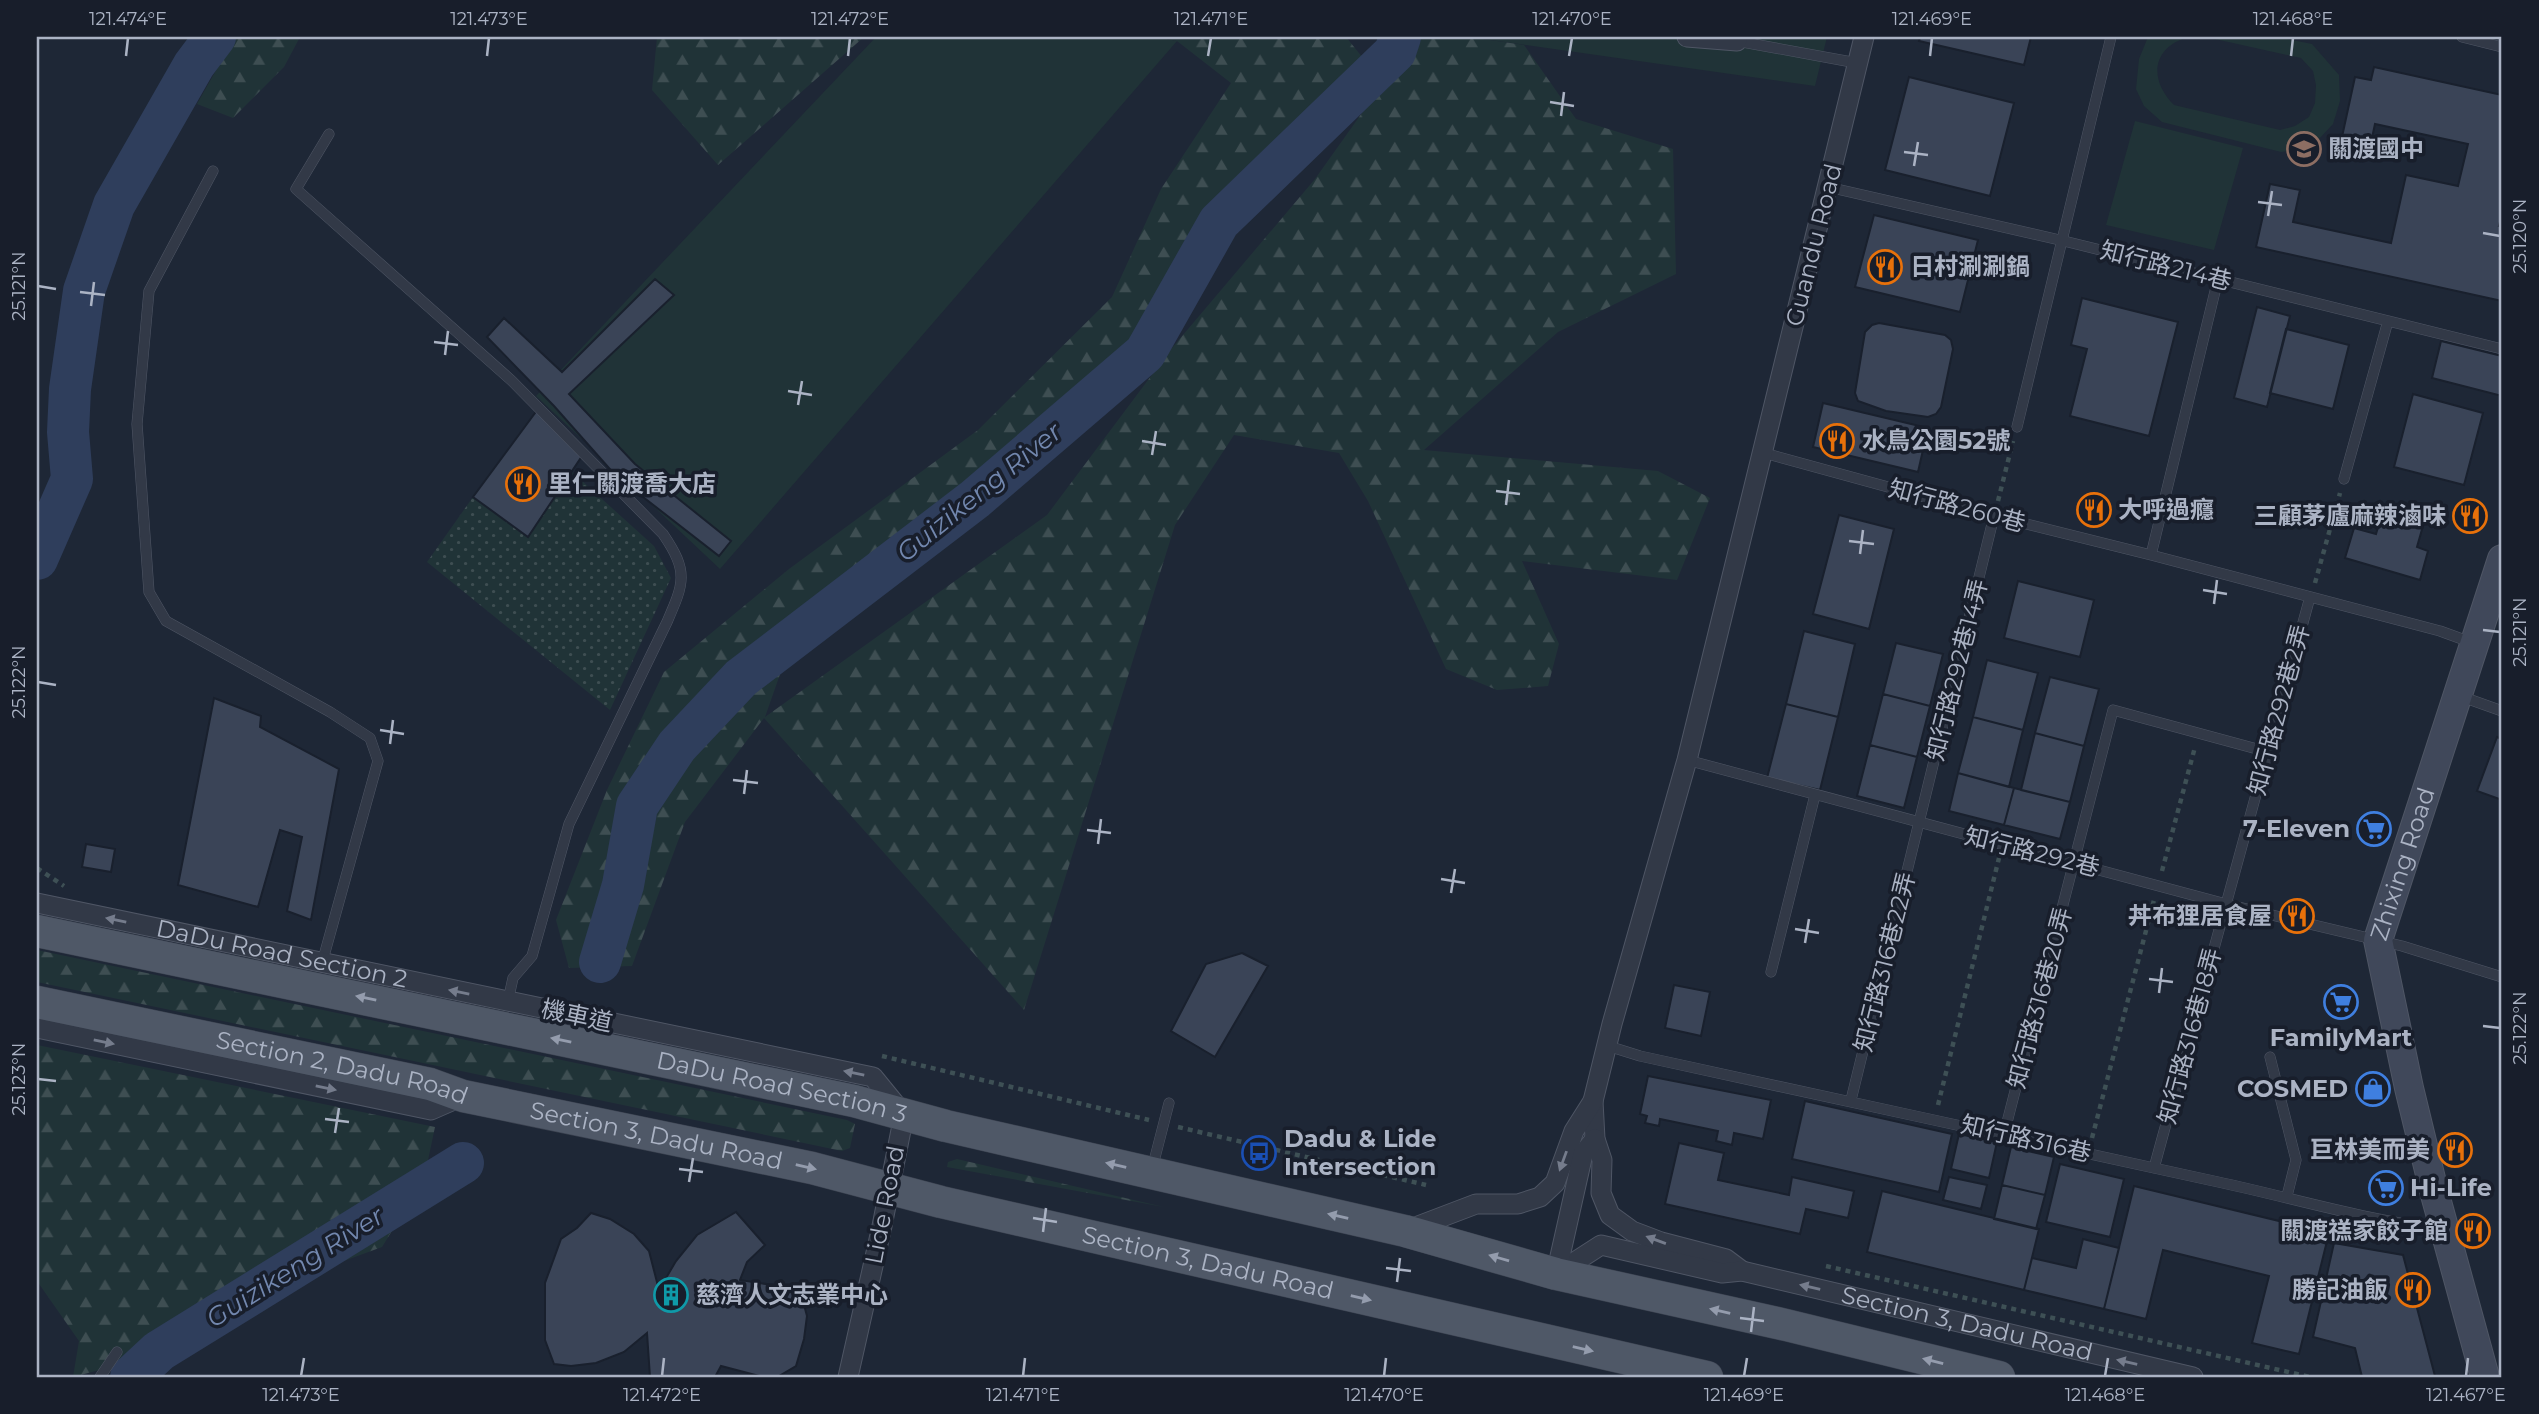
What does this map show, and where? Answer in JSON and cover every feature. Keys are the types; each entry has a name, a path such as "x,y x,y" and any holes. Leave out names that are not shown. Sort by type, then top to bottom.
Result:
{"main road":[{"name":"DaDu Road Section 2","path":"37,931 320,976 513,1012 623,1039"},
{"name":"Section 2, Dadu Road","path":"37,1002 430,1084 463,1096"},
{"name":"DaDu Road Section 3","path":"623,1039 904,1115"},
{"name":"Section 3, Dadu Road","path":"463,1096 812,1168 888,1188 1707,1377"},
{"name":"Section 3, Dadu Road","path":"904,1115 1405,1231 1556,1274 1786,1325 1999,1377"}],"street":[{"path":"1687,37 1737,41"},
{"name":"Guandu Road","path":"1593,1101 1612,1024 1687,760 1864,37"},
{"name":"Zhixing Road","path":"2485,1377 2409,1088 2378,940 2502,559"},
{"name":"DaDu Road Section 2","path":"37,903 320,976"},
{"name":"Section 2, Dadu Road","path":"37,1028 431,1110 463,1096"},
{"path":"1593,1101 1595,1139 1602,1160 1601,1193 1610,1215 1632,1231 1661,1242 1726,1259 1742,1271"},
{"path":"1405,1231 1476,1204 1518,1204 1540,1196 1555,1183 1574,1131 1593,1101"},
{"name":"Lide Road","path":"848,1377 904,1115"},
{"path":"1556,1274 1583,1154 1595,1139"},
{"path":"1556,1274 1601,1245 1722,1273 1742,1271"},
{"name":"Section 3, Dadu Road","path":"1742,1271 2193,1377"}],"lane":[{"path":"2017,427 2064,241 2111,37"},
{"path":"2462,37 2502,47"},
{"path":"1737,41 1857,63"},
{"path":"329,134 296,189 512,381 663,534 676,553 682,575 679,593 667,622 569,824 532,956 513,978 513,1012"},
{"path":"213,171 149,291 137,424 149,592 166,621 330,712 370,738 378,761 327,939 320,976"},
{"name":"知行路214巷","path":"1828,187 2064,241 2502,349"},
{"path":"2151,555 2218,279"},
{"path":"2344,479 2388,321"},
{"name":"知行路260巷","path":"1764,453 1994,516 2440,631 2474,644"},
{"name":"知行路292巷14弄","path":"1920,824 1994,516"},
{"name":"知行路292巷2弄","path":"2226,904 2311,597"},
{"path":"2456,695 2502,711"},
{"name":"知行路316巷20弄","path":"2004,1134 2113,709 2199,733"},
{"path":"2199,733 2268,752"},
{"name":"知行路292巷","path":"1687,760 2226,904 2378,940 2502,977"},
{"path":"1771,972 1815,795"},
{"name":"知行路316巷22弄","path":"1851,1100 1920,824"},
{"name":"知行路316巷18弄","path":"2154,1168 2226,904"},
{"name":"知行路316巷","path":"1608,1046 1640,1056 2287,1196 2400,1225 2445,1230"},
{"path":"2270,1057 2296,1160 2287,1196"},
{"path":"1151,1172 1169,1103"},
{"path":"100,1377 117,1352"}],"path":[{"path":"1994,516 2017,427"},
{"path":"2311,597 2344,479"},
{"path":"2088,1153 2199,733"},
{"path":"1934,1118 2002,844"},
{"path":"869,1053 1426,1185"},
{"path":"1824,1266 2309,1377"}],"green space":[{"path":"235,37 300,37 284,67 233,118 197,104"},
{"path":"657,37 864,37 718,165 652,90"},
{"path":"876,37 1157,37 1177,41 720,569 536,396"},
{"path":"1157,37 1346,37 1367,63 1202,233 1122,350 966,496 804,606 765,717 1047,515 1172,348 1315,179 1416,37 1469,37 1524,45 1576,119 1673,149 1676,274 1558,332 1424,450 1658,471 1710,498 1677,580 1522,561 1559,644 1548,686 1497,690 1446,669 1368,501 1339,453 1234,435 1175,525 1024,1010 764,718 685,822 632,966 569,968 556,920 607,790 664,672 789,569 978,430 1112,297 1161,189 1231,83 1177,41"},
{"path":"1469,37 1827,37 1815,86"},
{"path":"2148,37 2188,37 2167,49 2158,66 2160,85 2174,105 2280,130 2295,126 2309,117 2315,103 2316,85 2313,71 2301,58 2206,37 2277,37 2312,44 2339,75 2340,101 2333,124 2318,140 2304,149 2281,152 2162,122 2144,106 2136,89 2139,59"},
{"path":"2135,121 2243,148 2214,250 2106,225"},
{"path":"571,471 654,546 671,578 610,710 427,562 473,497"},
{"path":"37,950 847,1120 855,1124 850,1148 842,1151 37,982"},
{"path":"37,1045 435,1127 424,1179 382,1247 303,1276 204,1302 118,1365 73,1377 79,1341 37,1281"},
{"path":"957,1159 1164,1207 947,1167 948,1162"}],"building":[{"path":"1920,37 2031,37 2024,65 1919,41"},
{"path":"2374,67 2502,95 2502,213 2499,226 2502,226 2502,301 2256,247 2270,184 2300,190 2293,222 2391,243 2406,175 2458,186 2468,144 2375,124 2369,152 2340,146 2355,77 2371,80"},
{"path":"1909,77 2014,103 1990,196 1885,170"},
{"path":"1874,215 1978,240 1960,312 1855,287"},
{"path":"655,279 674,295 569,394 635,464 731,541 719,556 616,476 554,406 487,337 504,318 562,372"},
{"path":"2082,298 2178,322 2149,436 2070,416 2087,349 2071,345"},
{"path":"2257,307 2290,316 2267,407 2234,398"},
{"path":"1879,323 1945,335 1951,340 1953,349 1941,407 1936,414 1928,417 1886,411 1858,401 1855,393 1865,332 1872,325"},
{"path":"2286,329 2349,345 2333,409 2270,393"},
{"path":"2441,341 2502,356 2502,396 2432,378"},
{"path":"2413,394 2483,413 2464,485 2394,467"},
{"path":"1823,403 1928,428 1918,472 1813,447"},
{"name":"里仁關渡喬大店","path":"538,409 582,456 528,537 473,497"},
{"path":"2384,507 2425,519 2417,547 2428,551 2420,580 2345,558 2354,528 2376,534"},
{"path":"1839,515 1894,529 1869,629 1813,614"},
{"path":"2018,581 2094,600 2080,657 2004,638"},
{"path":"1804,631 1855,644 1838,717 1786,704"},
{"path":"1896,643 1943,654 1930,706 1883,694"},
{"path":"1987,660 2038,673 2023,730 1973,717"},
{"path":"2050,677 2099,689 2084,746 2035,733"},
{"path":"1883,694 1930,706 1917,757 1870,745"},
{"path":"214,698 261,716 260,727 339,769 311,920 287,911 302,837 280,830 258,907 178,885"},
{"path":"1786,704 1838,717 1820,790 1767,778"},
{"path":"1973,717 2023,730 2009,787 1958,773"},
{"path":"2035,733 2084,746 2070,802 2021,790"},
{"path":"2497,737 2502,739 2502,800 2477,791"},
{"path":"1870,745 1917,757 1904,808 1857,796"},
{"path":"1958,773 2014,788 2004,825 1949,811"},
{"path":"2014,788 2070,802 2060,839 2004,825"},
{"path":"86,844 115,849 111,872 82,867"},
{"path":"1242,953 1268,966 1215,1057 1171,1031 1206,964"},
{"path":"1674,985 1710,992 1701,1036 1665,1028"},
{"path":"1648,1076 1771,1100 1763,1139 1734,1133 1732,1145 1716,1141 1718,1131 1660,1119 1659,1126 1645,1123 1647,1116 1640,1114"},
{"path":"1805,1101 1952,1134 1939,1192 1792,1159"},
{"path":"1959,1134 1997,1142 1989,1178 1951,1169"},
{"path":"1679,1143 1724,1153 1718,1180 1789,1195 1792,1177 1854,1191 1848,1218 1806,1209 1800,1234 1665,1204"},
{"path":"2011,1147 2054,1157 2045,1195 2002,1185"},
{"path":"2060,1164 2124,1179 2110,1237 2046,1222"},
{"path":"1949,1177 1987,1185 1981,1209 1943,1200"},
{"path":"2002,1185 2045,1195 2036,1229 1994,1219"},
{"path":"2134,1186 2329,1233 2299,1354 2252,1343 2269,1276 2163,1250 2146,1319 2104,1309"},
{"path":"1882,1191 2039,1229 2024,1290 1867,1252"},
{"name":"慈濟人文志業中心","path":"736,1212 765,1245 747,1262 740,1280 792,1288 803,1301 807,1316 796,1366 779,1376 763,1377 721,1366 715,1377 650,1377 647,1333 624,1352 596,1363 571,1366 554,1364 545,1340 545,1283 561,1239 577,1228 591,1213 610,1219 634,1234 649,1251 659,1290 676,1261 697,1235"},
{"path":"2083,1239 2119,1248 2104,1309 2024,1290 2032,1258 2076,1268"},
{"path":"2334,1243 2403,1255 2435,1376 2362,1377 2355,1348 2313,1337"}],"waterway":[{"path":"37,559 72,479 68,432 70,389 84,291 114,205 194,65 215,37"},
{"name":"Guizikeng River","path":"600,962 623,885 637,806 677,746 741,678 975,499 1145,353 1219,222 1395,52 1400,37"},
{"name":"Guizikeng River","path":"131,1377 159,1351 463,1163"}],"place":[{"name":"關渡國中","path":"2304,149"},
{"name":"日村涮涮鍋","path":"1885,267"},
{"name":"水鳥公園52號","path":"1837,441"},
{"name":"里仁關渡喬大店","path":"523,484"},
{"name":"大呼過癮","path":"2094,510"},
{"name":"三顧茅廬麻辣滷味","path":"2470,516"},
{"name":"7-Eleven","path":"2374,829"},
{"name":"丼布狸居食屋","path":"2297,916"},
{"name":"FamilyMart","path":"2341,1002"},
{"name":"COSMED","path":"2373,1089"},
{"name":"巨林美而美","path":"2455,1150"},
{"name":"Dadu & Lide Intersection","path":"1259,1153"},
{"name":"Hi-Life","path":"2386,1188"},
{"name":"關渡禚家餃子館","path":"2473,1231"},
{"name":"勝記油飯","path":"2413,1290"},
{"name":"慈濟人文志業中心","path":"671,1295"}]}
